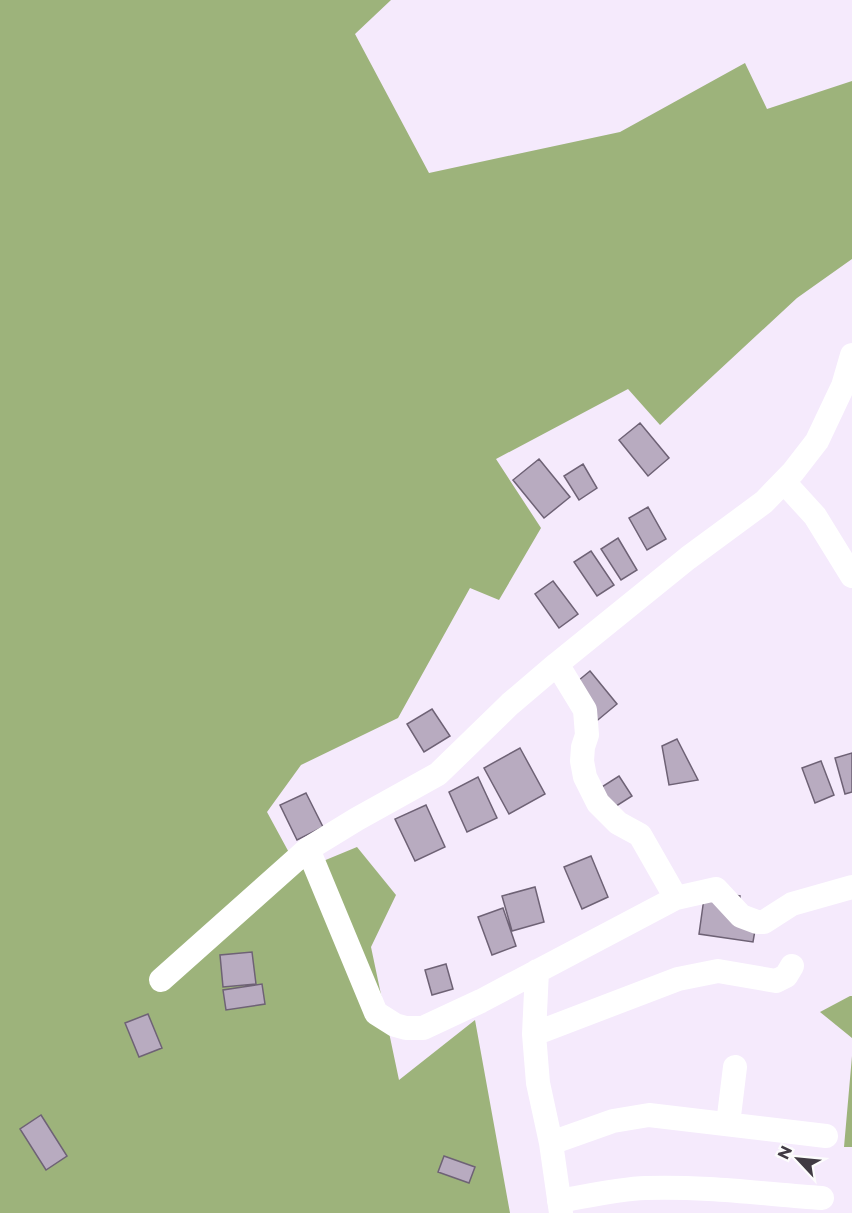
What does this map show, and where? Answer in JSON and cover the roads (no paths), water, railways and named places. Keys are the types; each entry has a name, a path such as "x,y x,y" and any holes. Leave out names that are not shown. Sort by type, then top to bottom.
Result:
{"street":[{"path":"161,980 308,849 438,774 510,704 557,664 688,558 764,502 784,482 817,441 839,394 852,355"},
{"path":"784,482 815,516 852,576"},
{"path":"557,664 585,710 586,735 582,760 585,777 598,803 618,823 640,835 676,898"},
{"path":"308,849 376,1013 388,1022 406,1028 423,1028 481,1001 676,898 716,889 741,916 751,921 764,922 792,904 852,887"},
{"path":"534,1034 678,979 717,971 776,981 786,976 792,966"},
{"path":"537,971 534,1034 538,1083 551,1143 560,1207 620,1190 648,1188 822,1198"},
{"path":"728,1124 735,1067"},
{"path":"551,1143 613,1121 649,1115 826,1136"}]}
